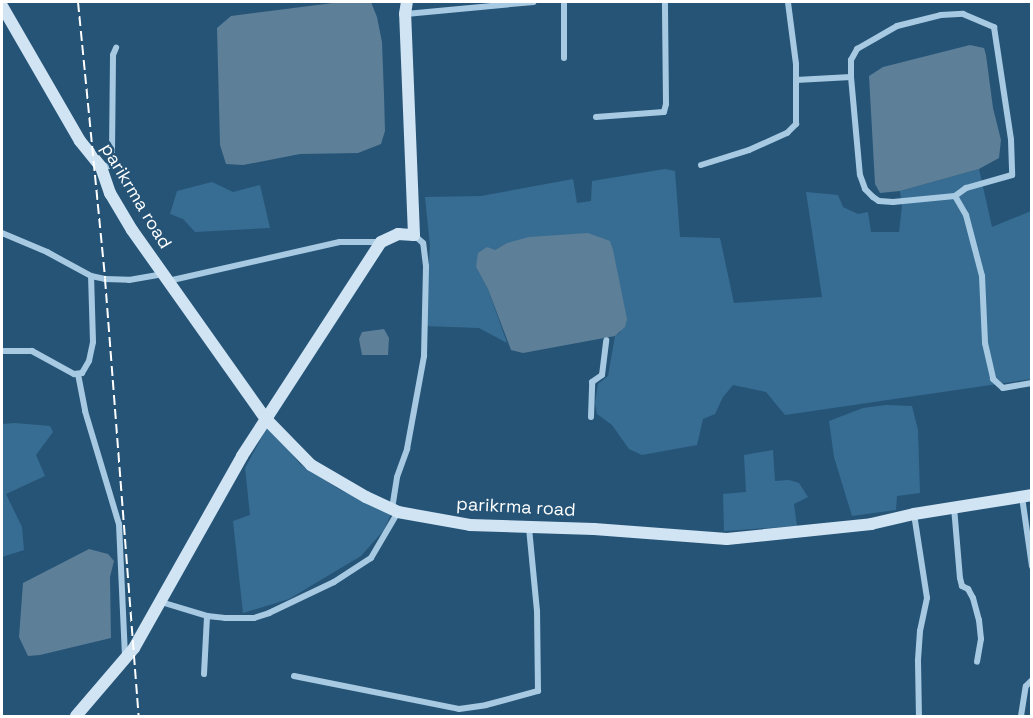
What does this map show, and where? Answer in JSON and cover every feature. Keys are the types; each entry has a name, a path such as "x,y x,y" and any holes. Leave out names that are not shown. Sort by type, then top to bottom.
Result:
{"street":[{"path":"407,2 405,14 414,235"},
{"path":"405,14 534,2"},
{"path":"564,2 564,58"},
{"path":"596,117 664,112 666,104 665,2"},
{"path":"701,165 749,150 793,128 796,116 796,80 788,2"},
{"name":"parikrma road","path":"2,6 80,141 101,167 110,193 166,278 266,418 311,465 366,497 395,510 470,525 594,529 727,539 871,524 914,514 1027,496"},
{"path":"963,14 994,27 1011,140 1012,175 966,188 955,196 879,201 865,189 860,175 850,77 851,60 857,49 897,26 941,15 963,14"},
{"path":"101,167 109,166 112,152 113,56 116,48"},
{"path":"796,80 850,77"},
{"path":"955,196 966,215 982,276 985,343 993,379 1003,388 1032,383"},
{"path":"2,233 47,252 91,276 129,280 166,278 340,242 381,242 398,234 414,235 423,243 426,266 424,356 407,449 397,477 395,510 371,558 334,582 254,618 207,616 158,601"},
{"path":"76,717 125,655 134,648 158,601 266,418 381,242"},
{"path":"78,374 85,370 93,342 91,276"},
{"path":"591,417 592,382 602,375 606,340"},
{"path":"2,351 32,351 78,374"},
{"path":"78,374 85,411 119,524 125,655"},
{"path":"1027,496 1032,566"},
{"path":"954,507 960,578 962,586 968,589 973,598 979,620 981,639 977,662"},
{"path":"914,514 927,598 920,631 919,717"},
{"path":"294,676 459,709 486,705 538,691 537,611 529,528"},
{"path":"204,675 207,616"},
{"path":"1021,717 1026,686 1032,680"}],"shaded area":[{"path":"341,2 371,2 377,17 382,42 384,95 385,131 381,144 358,153 300,154 243,165 226,164 220,145 217,28 231,16"},
{"path":"970,45 984,48 986,55 993,108 1001,140 999,158 979,169 900,191 880,193 875,184 869,76 883,67"},
{"path":"665,169 675,171 680,237 720,238 734,303 822,297 806,192 838,195 843,207 858,214 868,212 871,232 899,232 902,206 900,191 979,169 992,227 1031,211 1031,379 785,415 766,392 733,385 723,397 715,414 703,419 697,445 642,455 629,449 612,425 597,414 595,403 598,384 608,376 615,336 621,332 507,243 495,250 476,267 488,289 507,343 479,328 424,326 430,246 425,197 481,196 573,179 577,203 591,201 592,181"},
{"path":"212,182 233,192 260,185 270,228 195,232 183,219 170,214 177,191"},
{"path":"588,233 610,241 627,319 625,327 615,336 523,353 511,350 488,289 476,267 478,253 487,247 495,250 507,243 529,237"},
{"path":"384,329 389,338 388,355 362,355 359,339 362,332"},
{"path":"886,405 912,406 918,430 920,493 897,496 896,510 852,516 834,457 829,421 863,408"},
{"path":"2,424 50,426 53,432 36,455 45,476 6,494 22,527 24,550 2,557"},
{"path":"268,426 300,464 337,488 391,514 384,530 361,556 289,599 243,613 233,521 250,515 245,468"},
{"path":"773,450 775,481 789,480 799,483 808,497 794,504 797,526 724,531 723,494 746,492 744,455"},
{"path":"89,549 108,554 114,561 110,577 111,638 28,656 19,637 23,583"}],"railway":[{"path":"78,2 105,279 139,716"}]}
